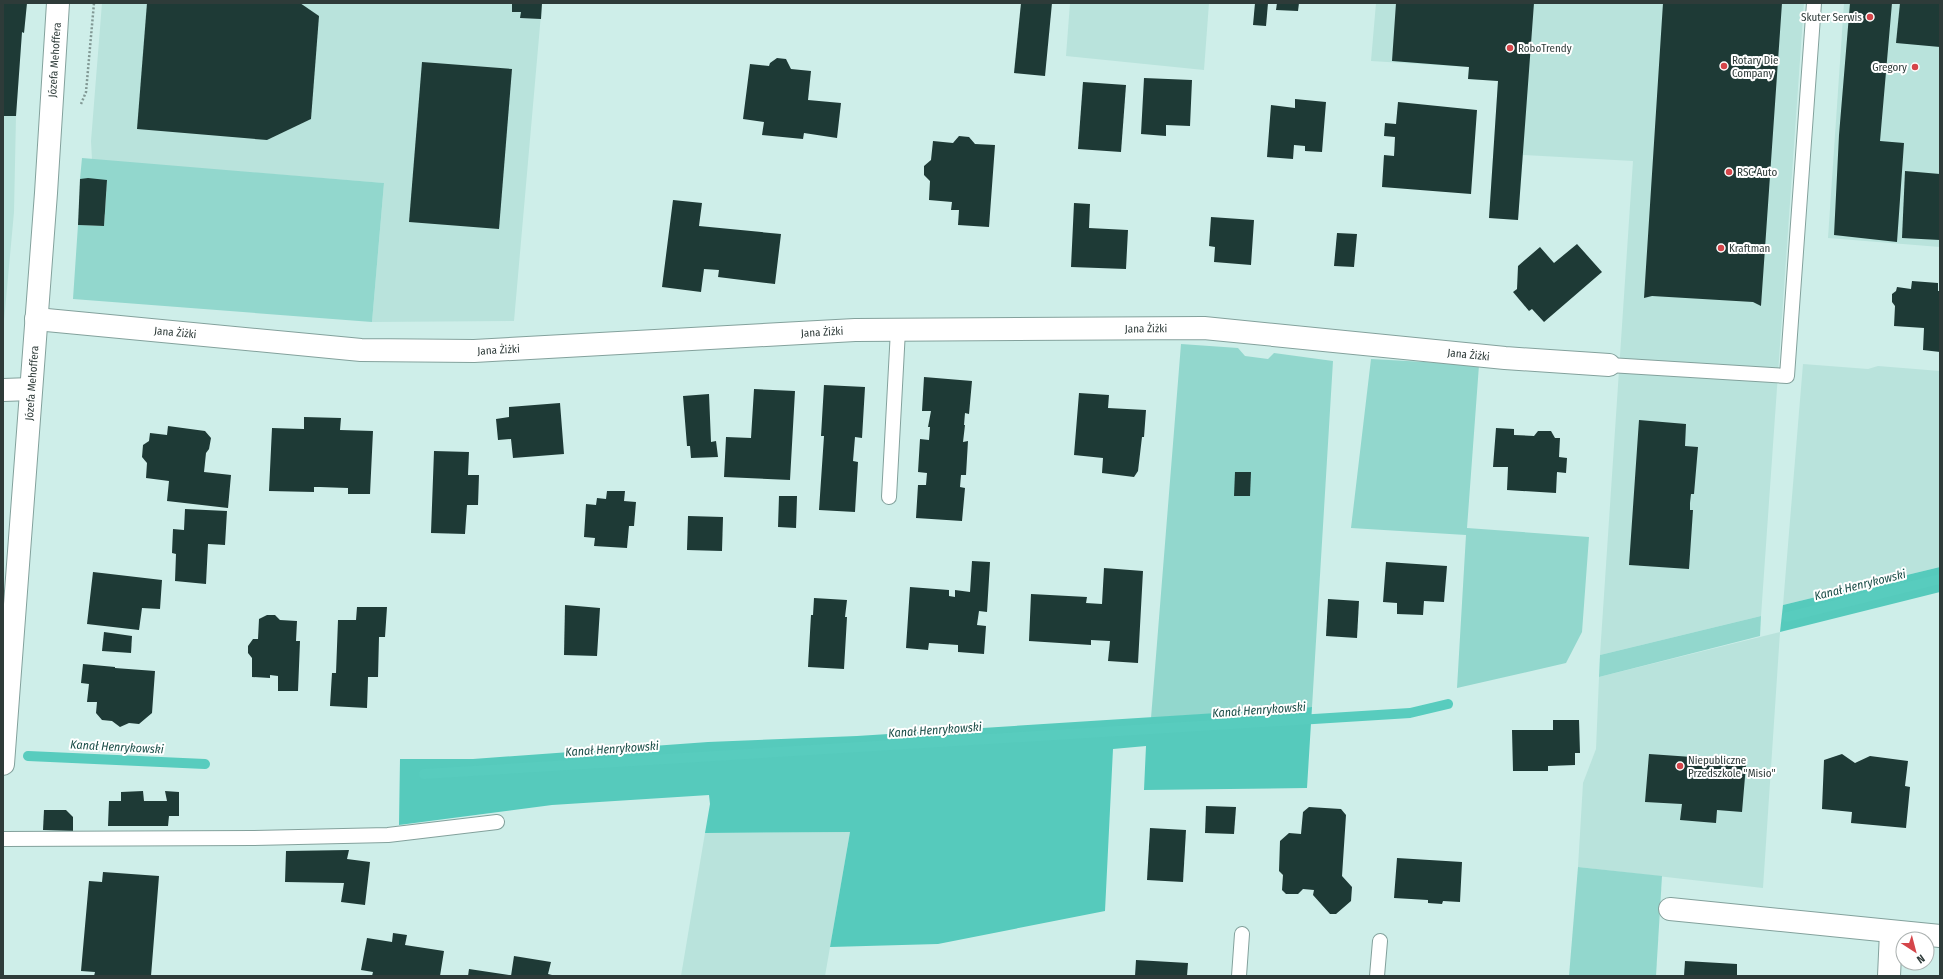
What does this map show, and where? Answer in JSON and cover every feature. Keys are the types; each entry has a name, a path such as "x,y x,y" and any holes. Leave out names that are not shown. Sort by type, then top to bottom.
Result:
{"street":[{"name":"Józefa Mehoffera","path":"3,764 58,3"},
{"name":"Jana Żiżki","path":"36,319 361,350 474,351 847,331 1204,328 1505,358 1609,365"},
{"path":"3,390 31,389"},
{"path":"1670,909 1940,936"},
{"path":"1888,976 1891,932"}],"lane":[{"path":"1609,365 1787,376 1814,3"},
{"path":"889,497 898,330"},
{"path":"3,839 253,838 388,835 497,822"},
{"path":"1239,976 1242,934"},
{"path":"1377,976 1380,941"}],"shaded area":[{"path":"3,3 27,3 24,33 22,33 16,116 14,212 3,332"},
{"path":"102,3 542,3 514,321 372,322 384,183 92,160 91,141"},
{"path":"1070,3 1209,3 1204,70 1066,56"},
{"path":"1376,3 1804,3 1761,616 1600,655 1633,161 1523,155 1518,220 1489,218 1498,81 1468,79 1469,67 1371,61"},
{"path":"1844,3 1940,3 1940,247 1828,238"},
{"path":"82,158 384,183 372,322 73,299 78,225 104,226 107,181 80,179"},
{"path":"1181,344 1238,348 1245,356 1268,359 1274,353 1333,361 1312,707 1151,718"},
{"path":"1371,359 1479,365 1467,528 1589,537 1582,632 1566,663 1457,688 1466,535 1351,528"},
{"path":"1803,364 1868,369 1878,366 1940,371 1940,567 1783,605"},
{"path":"1761,616 1760,636 1599,677 1600,655"},
{"name":"Niepubliczne Przedszkole \"Misio\"","path":"1780,632 1763,888 1578,867 1583,783 1596,749 1599,677"},
{"path":"850,832 825,976 681,976 705,833"},
{"path":"1578,867 1662,876 1656,976 1569,976"}],"green space":[{"path":"1940,567 1940,592 1780,632 1783,605"},
{"path":"1312,707 1307,788 1144,790 1146,746 1113,749 1105,911 938,944 830,947 850,832 705,833 710,804 709,795 552,805 399,825 400,759 473,759 708,742 857,736"}],"building":[{"path":"3,3 27,3 24,33 22,32 16,116 3,116"},
{"path":"147,3 300,3 319,16 311,119 267,140 137,129"},
{"path":"512,3 542,3 541,19 520,18 521,12 512,12"},
{"path":"1021,3 1052,3 1045,76 1014,73"},
{"path":"1255,3 1268,3 1266,26 1253,25"},
{"path":"1277,3 1299,3 1298,11 1276,10"},
{"path":"1396,3 1534,3 1518,220 1489,218 1498,81 1468,79 1469,67 1392,61"},
{"path":"1663,3 1782,3 1761,306 1753,302 1652,296 1644,298"},
{"path":"1850,3 1892,3 1880,141 1904,143 1897,242 1834,235 1839,135"},
{"path":"1900,3 1940,3 1940,47 1896,43"},
{"path":"777,58 786,59 791,69 811,71 808,100 841,103 837,138 804,133 803,139 762,135 764,122 743,119 750,64 769,66 770,63"},
{"path":"422,62 512,69 499,229 409,222"},
{"path":"1144,78 1192,80 1190,126 1166,125 1166,136 1141,134"},
{"path":"1083,82 1126,85 1121,152 1078,149"},
{"path":"1295,99 1326,102 1322,152 1305,151 1305,146 1294,145 1293,159 1267,157 1271,105 1295,108"},
{"path":"1398,102 1477,110 1471,194 1382,187 1384,155 1394,156 1395,137 1384,136 1385,123 1396,124"},
{"path":"959,136 969,137 975,144 995,145 989,227 958,225 959,210 951,210 952,202 929,200 930,181 924,175 924,166 931,160 933,141 953,143"},
{"path":"1905,171 1940,174 1940,240 1902,238"},
{"path":"88,178 107,180 104,226 78,225 80,179"},
{"path":"673,200 702,203 699,226 781,234 775,284 718,277 719,270 704,269 701,292 662,287"},
{"path":"1074,203 1090,204 1089,228 1128,230 1126,269 1071,267"},
{"path":"1211,217 1254,220 1251,265 1214,262 1215,247 1209,246"},
{"path":"1337,233 1357,234 1354,267 1334,266"},
{"path":"1577,244 1602,272 1544,322 1532,309 1529,311 1513,292 1517,289 1518,266 1540,247 1554,263"},
{"path":"1912,281 1938,283 1938,291 1940,291 1940,352 1923,350 1924,328 1894,326 1895,306 1892,302 1892,294 1896,291 1897,287 1911,289"},
{"path":"924,377 972,381 969,414 965,413 964,425 963,442 968,441 966,475 961,475 960,487 965,488 962,521 916,518 918,485 926,485 927,473 918,472 920,439 929,440 930,427 928,427 931,411 922,411"},
{"path":"824,385 865,387 862,438 855,437 853,461 858,462 855,512 819,510 824,436 821,436"},
{"path":"754,389 795,391 790,480 724,477 726,437 751,438"},
{"path":"1079,393 1109,395 1108,408 1146,410 1144,437 1142,437 1138,471 1134,477 1102,473 1103,458 1074,455"},
{"path":"709,394 711,442 716,441 718,457 691,458 690,446 687,446 683,396"},
{"path":"560,403 564,454 513,458 511,439 498,440 496,419 509,417 509,407"},
{"path":"304,417 341,418 340,430 373,431 370,494 348,494 348,488 320,487 314,487 314,492 269,491 272,428 304,429"},
{"path":"1639,420 1686,424 1685,446 1698,447 1694,494 1691,494 1690,503 1690,510 1693,510 1689,569 1629,565"},
{"path":"168,426 205,431 211,438 209,449 206,453 204,472 231,475 228,508 167,501 169,481 146,478 147,463 142,457 143,445 149,441 150,433 167,435"},
{"path":"1496,428 1514,429 1514,435 1534,436 1538,431 1551,431 1555,438 1560,438 1559,457 1567,458 1566,473 1557,472 1556,493 1507,490 1508,467 1493,467"},
{"path":"434,451 469,452 468,475 479,475 478,505 467,505 465,534 431,533"},
{"path":"1235,472 1251,472 1250,496 1234,496"},
{"path":"607,491 625,491 624,501 636,502 634,526 629,526 627,548 594,546 595,538 584,537 586,504 596,505 597,498 606,499"},
{"path":"779,496 797,496 796,528 778,527"},
{"path":"185,509 227,511 225,545 208,544 206,584 175,581 176,554 172,553 173,529 184,530"},
{"path":"688,516 723,517 722,551 687,550"},
{"path":"972,561 990,562 987,612 979,611 977,625 986,626 984,654 958,652 958,645 929,643 928,650 906,648 910,587 949,590 949,596 955,597 955,590 970,592"},
{"path":"1386,562 1447,566 1444,602 1424,601 1423,615 1397,614 1397,603 1383,602"},
{"path":"1104,568 1143,571 1138,663 1108,661 1110,641 1091,640 1091,645 1029,641 1031,594 1087,597 1086,603 1102,604"},
{"path":"93,572 162,580 160,609 142,608 139,630 87,624"},
{"path":"814,598 847,600 845,617 847,617 844,669 808,667 811,615 813,615"},
{"path":"1328,599 1359,601 1357,638 1326,636"},
{"path":"565,605 600,608 597,656 564,655"},
{"path":"357,607 387,607 385,637 379,637 378,677 368,677 367,708 330,706 332,673 336,673 338,620 356,620"},
{"path":"267,615 275,615 280,620 297,621 296,641 300,641 298,691 278,691 278,676 270,675 270,678 252,677 252,658 248,653 248,646 253,639 258,639 259,619"},
{"path":"104,632 132,636 131,653 102,651"},
{"path":"83,664 155,671 152,713 139,724 129,723 120,727 112,721 102,720 96,713 97,702 87,702 89,684 81,683"},
{"path":"1553,720 1579,720 1580,753 1575,753 1575,765 1548,766 1548,771 1513,771 1512,730 1553,730"},
{"path":"1649,754 1721,759 1720,763 1746,765 1742,812 1717,810 1716,823 1680,820 1682,804 1645,802"},
{"path":"1842,754 1855,763 1870,756 1908,761 1905,786 1910,787 1906,828 1851,823 1852,812 1822,809 1824,760"},
{"path":"143,791 144,801 167,801 165,791 179,792 179,816 169,816 168,826 108,826 109,801 121,801 121,792"},
{"path":"1206,806 1236,807 1234,834 1205,833"},
{"path":"1309,807 1341,809 1346,815 1342,876 1352,887 1351,901 1336,914 1330,914 1313,895 1314,890 1303,889 1298,894 1286,894 1282,890 1283,875 1279,871 1280,841 1289,833 1301,834 1303,812"},
{"path":"44,810 66,810 73,817 73,831 43,830"},
{"path":"1150,828 1186,830 1183,882 1147,880"},
{"path":"349,850 347,859 370,862 365,905 341,902 344,883 285,882 286,851"},
{"path":"1397,858 1462,862 1460,902 1443,901 1442,904 1428,903 1428,900 1394,898"},
{"path":"103,872 159,876 151,976 94,976 95,972 81,971 89,881 102,882"},
{"path":"393,933 407,935 405,945 444,951 440,976 372,976 373,972 361,970 367,938 392,942"},
{"path":"514,956 551,962 548,974 556,976 511,976"},
{"path":"1136,960 1188,963 1187,976 1135,976"},
{"path":"1685,961 1737,964 1737,976 1684,976"},
{"path":"469,969 509,975 509,976 468,976"}],"waterway":[{"name":"Kanał Henrykowski","path":"1787,617 1940,579"},
{"name":"Kanał Henrykowski","path":"424,774 1410,713 1448,704"},
{"name":"Kanał Henrykowski","path":"28,756 205,764"}],"place":[{"name":"Skuter Serwis","path":"1870,17"},
{"name":"RoboTrendy","path":"1510,48"},
{"name":"Rotary Die Company","path":"1724,66"},
{"name":"Gregory","path":"1915,67"},
{"name":"RSC Auto","path":"1729,172"},
{"name":"Kraftman","path":"1721,248"},
{"name":"Niepubliczne Przedszkole \"Misio\"","path":"1680,766"}]}
